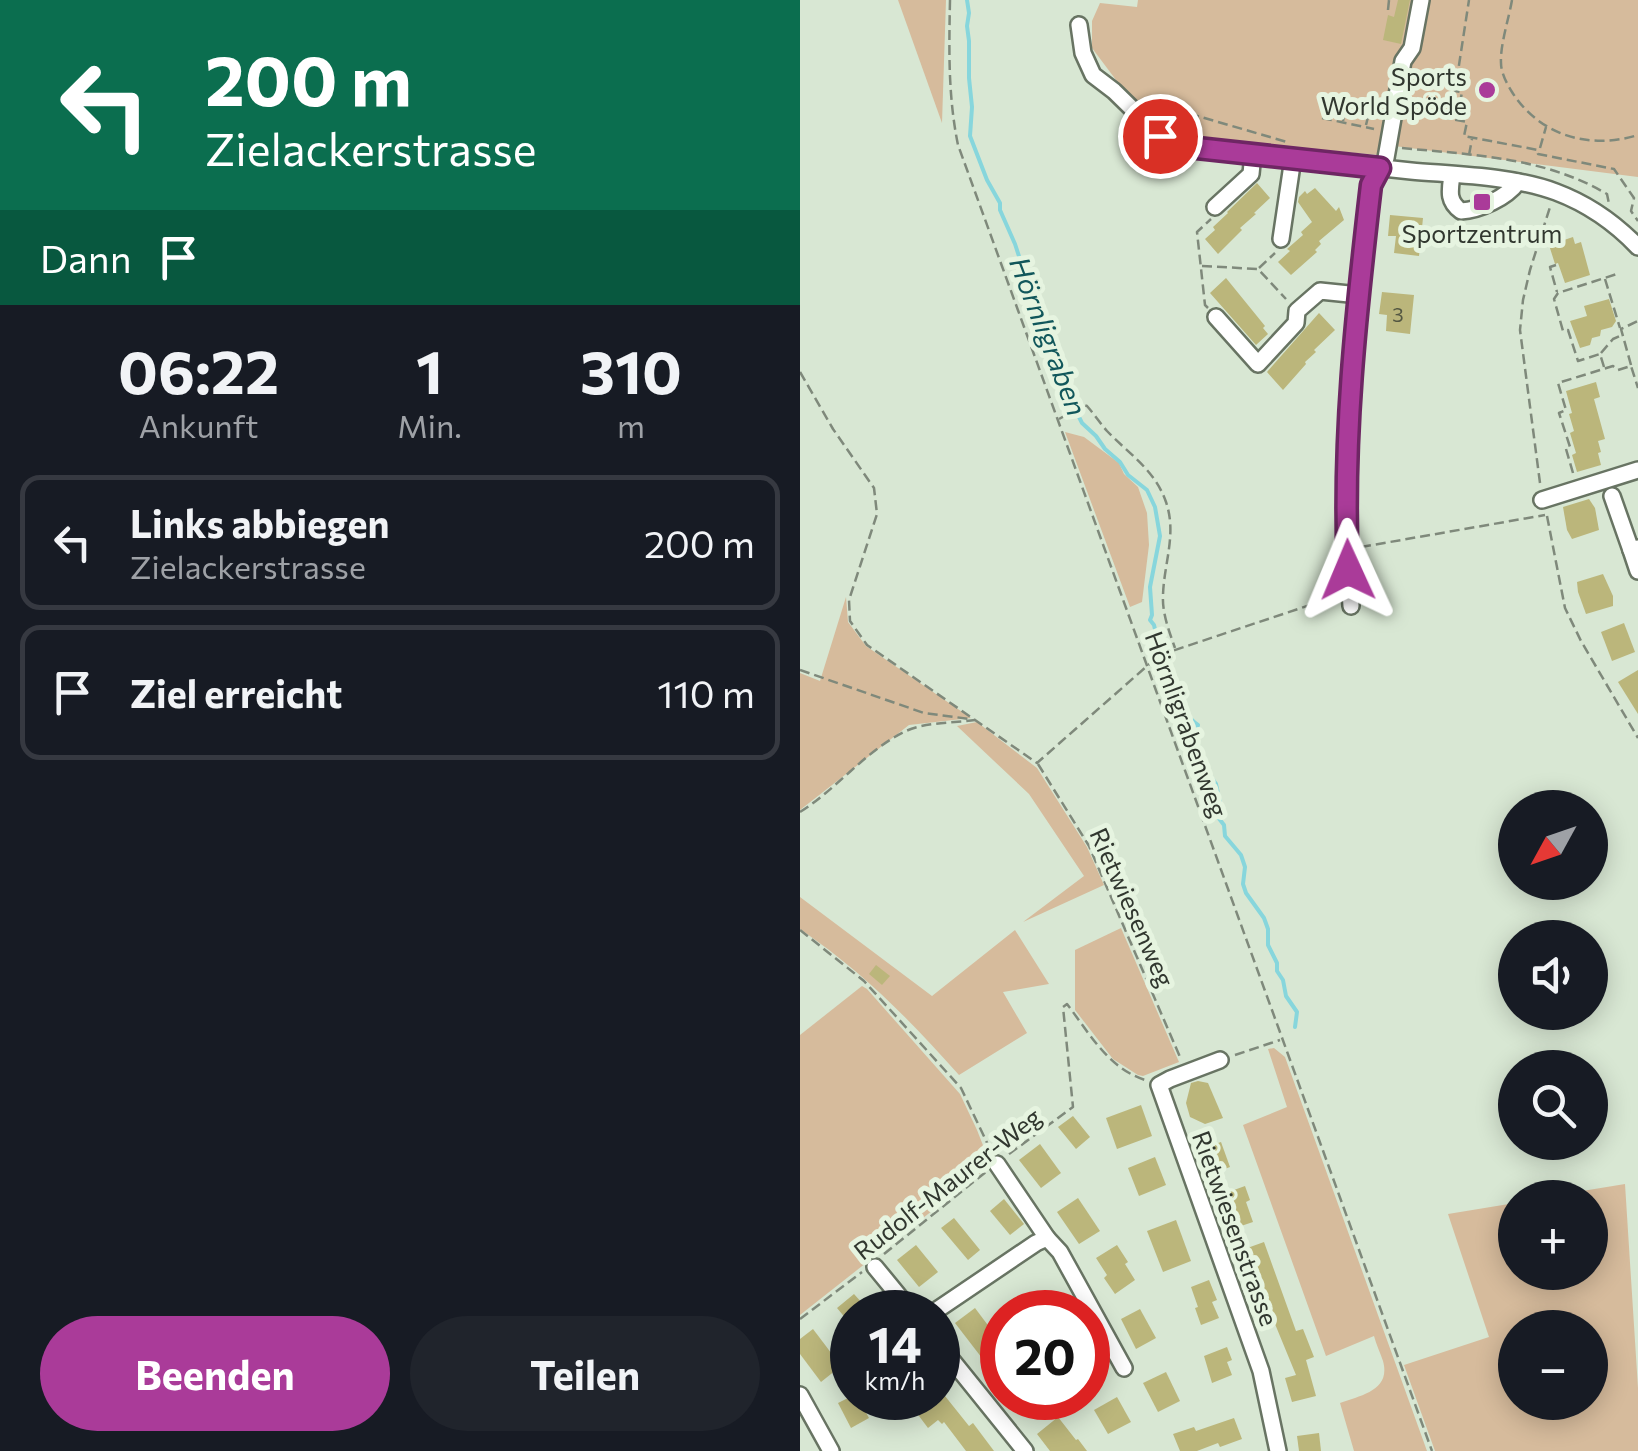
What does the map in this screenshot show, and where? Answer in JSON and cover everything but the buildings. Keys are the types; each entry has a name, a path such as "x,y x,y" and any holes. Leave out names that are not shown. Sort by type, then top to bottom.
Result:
{"street":[{"path":"1350,599 1349,416 1371,185 1386,158 1403,61 1412,48 1421,0"},
{"path":"1079,25 1082,53 1093,75 1160,136 1197,148 1253,153 1292,151 1380,168 1518,182 1554,192 1592,210 1620,228 1638,248"},
{"path":"1281,239 1292,151"},
{"path":"1215,207 1251,174 1253,153"},
{"path":"1452,175 1450,197 1453,206 1461,211 1476,210 1512,191 1518,182"},
{"path":"1216,317 1258,364 1296,323 1298,311 1320,290 1359,295"},
{"path":"1545,507 1578,489 1638,470"},
{"path":"1612,496 1635,549 1638,571"},
{"path":"1160,1086 1220,1060"},
{"name":"Rietwiesenstrasse","path":"1160,1086 1261,1370 1278,1451"},
{"path":"997,1164 1060,1252 1124,1368"},
{"path":"960,1294 1047,1238"},
{"path":"871,1267 892,1290"},
{"path":"960,1371 1024,1451"},
{"path":"800,1395 831,1451"}],"path":[{"name":"Hörnligrabenweg","path":"950,0 950,110 958,145 1432,1451"},
{"path":"1388,10 1390,0"},
{"path":"1456,120 1462,92 1455,90 1469,0"},
{"path":"1512,0 1501,64 1518,101 1532,116 1563,135 1598,142 1638,135"},
{"path":"1136,98 1292,151"},
{"path":"1343,122 1347,101 1466,122 1464,136 1614,169 1634,198 1631,211 1638,222"},
{"path":"1366,127 1370,106"},
{"path":"1322,118 1390,132"},
{"path":"1532,163 1546,126"},
{"path":"1469,155 1472,138"},
{"path":"1554,192 1530,270 1520,330 1545,507 1566,608 1638,738"},
{"path":"1215,207 1212,218 1197,232 1206,305 1216,317"},
{"path":"1258,269 1281,248 1281,239"},
{"path":"1200,266 1258,269 1298,311"},
{"path":"1556,266 1550,268 1558,294"},
{"path":"1620,273 1558,294 1554,299 1563,332 1568,330 1578,360 1600,354 1622,335"},
{"path":"1604,279 1638,388"},
{"path":"1620,330 1638,321"},
{"path":"1600,354 1605,369"},
{"path":"1578,489 1566,449 1570,448 1560,412 1566,410 1558,383 1613,366 1618,370 1631,366"},
{"path":"800,372 874,488 877,514 849,600 850,620 868,645 1037,762 1147,665 1176,650 1350,599"},
{"path":"1057,420 1088,406 1106,430 1147,468 1162,492 1171,524 1163,608 1176,650"},
{"path":"1348,549 1545,507"},
{"path":"800,670 924,713 976,719"},
{"path":"800,812 904,732 976,719"},
{"name":"Rietwiesenweg","path":"1037,762 1090,846 1186,1072"},
{"path":"800,930 864,980 961,1088 997,1164"},
{"name":"Rudolf-Maurer-Weg","path":"800,1319 1073,1107 1063,1007 1067,1004 1112,1063 1160,1086"},
{"path":"1220,1060 1281,1039"}],"shaded area":[{"path":"898,0 946,0 942,123"},
{"name":"Sports World Spöde","path":"1138,0 1638,0 1638,177 1394,146 1380,155 1200,140 1160,127 1119,84 1092,48 1092,21 1100,3 1137,7"},
{"path":"1065,432 1084,437 1119,463 1138,487 1147,513 1149,545 1142,602 1130,607"},
{"path":"846,597 848,622 866,646 971,718 909,725 800,810 800,673 820,681"},
{"path":"977,722 1037,768 1087,847 1104,885 1023,922 1084,876 1029,794 957,726"},
{"path":"800,897 932,996 1015,930 1049,984 1003,992 1027,1033 959,1075 884,997 800,929"},
{"path":"1121,928 1179,1062 1143,1076 1113,1059 1075,1010 1075,950"},
{"path":"862,986 867,989 960,1094 989,1166 800,1315 800,1035"},
{"path":"1274,1048 1285,1057 1427,1451 1354,1451 1340,1403 1379,1385 1383,1361 1374,1336 1326,1356 1243,1125 1287,1107 1268,1049"},
{"path":"1625,1184 1638,1388 1638,1451 1435,1451 1404,1365 1489,1337 1448,1214 1498,1206 1498,1290 1608,1290 1608,1187"}],"waterway":[{"name":"Hörnligraben","path":"967,0 970,136 1048,331 1049,353 1063,371 1066,391 1082,423 1128,475 1147,490 1155,507 1160,536 1150,587 1150,620 1160,652"},
{"path":"1163,660 1173,682 1175,701 1198,725 1193,739 1195,755 1216,784 1220,803 1217,816 1224,825 1225,836 1241,855 1245,867 1243,884 1264,918 1277,971 1297,1012 1295,1027"}],"place":[{"name":"Sports World Spöde","path":"1487,90"},
{"name":"Sportzentrum","path":"1482,202"}],"route":[{"path":"1160,136 1197,148 1380,168 1371,185 1353,355 1348,570"}]}
